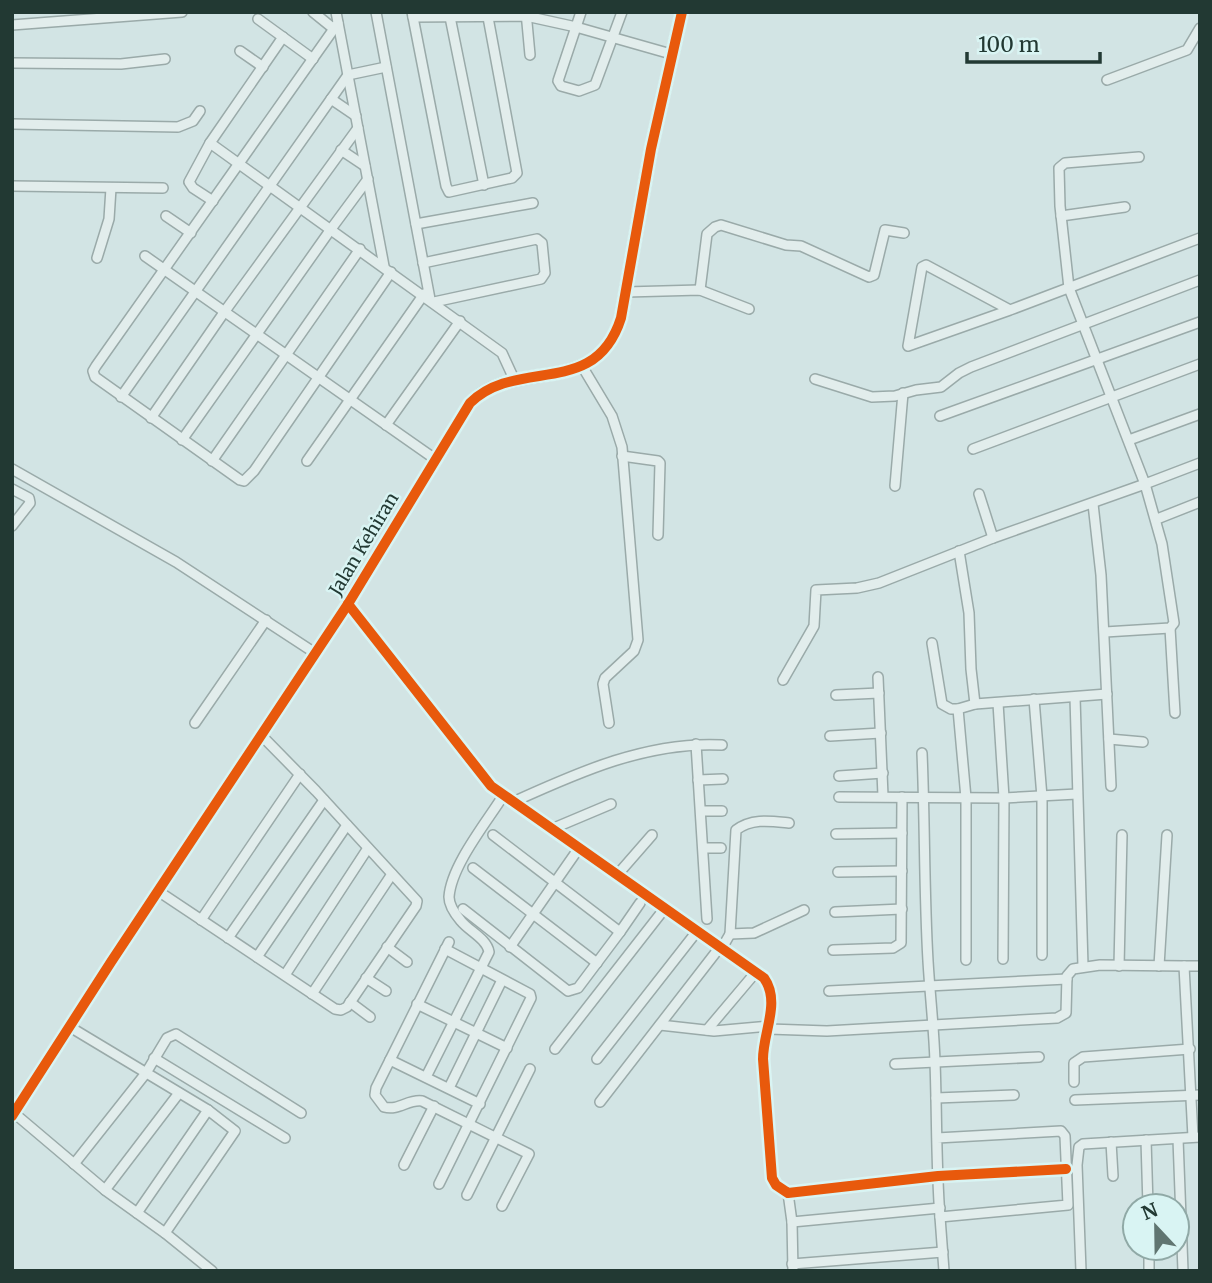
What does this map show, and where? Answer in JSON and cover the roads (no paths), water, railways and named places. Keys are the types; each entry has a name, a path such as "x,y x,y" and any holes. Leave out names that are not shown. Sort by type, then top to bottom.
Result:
{"street":[{"path":"12,25 182,12"},
{"path":"313,12 336,26"},
{"path":"336,26 93,371 100,382 240,480 247,479 388,269 336,26 337,12"},
{"path":"376,12 429,298"},
{"path":"580,12 558,81 561,86 579,91 595,85 621,12"},
{"name":"Jalan Kehiran","path":"13,1115 348,604 470,402 482,391 514,379 560,374 582,366 603,351 612,340 621,318 651,149 682,12"},
{"path":"487,14 517,173 512,178 449,192 413,15 449,14 487,14 526,14 671,54"},
{"path":"449,14 484,185"},
{"path":"526,14 530,55"},
{"path":"258,19 313,59"},
{"path":"1107,80 1186,50 1191,47 1194,35 1200,28"},
{"path":"213,201 193,188 188,181 210,143 283,37"},
{"path":"240,51 263,66"},
{"path":"12,63 121,64 165,59"},
{"path":"121,397 348,75 386,67"},
{"path":"331,99 356,116"},
{"path":"12,124 178,127 193,121 200,111"},
{"path":"151,418 358,128"},
{"path":"210,143 502,352 514,379"},
{"path":"341,150 365,166"},
{"path":"1139,157 1061,165 1061,216 1069,288 1157,519 1174,622 1170,628 1175,713"},
{"path":"182,440 368,179"},
{"path":"12,186 163,188"},
{"path":"97,258 109,219 111,188"},
{"path":"416,224 533,203"},
{"path":"1061,216 1125,207"},
{"path":"166,216 191,233"},
{"path":"700,290 707,234 721,225 786,246 801,246 872,277 884,231 887,229 904,233"},
{"path":"1010,310 926,265 922,268 908,346 998,315 1200,237"},
{"path":"307,461 350,400 429,298 541,279 545,273 542,243 537,239 423,263"},
{"path":"212,461 360,250"},
{"path":"145,256 435,459"},
{"path":"815,379 872,397 942,387 958,373 971,367 1200,280"},
{"path":"626,292 700,290 749,309"},
{"path":"386,425 460,321"},
{"path":"940,416 1200,322"},
{"path":"973,449 1200,364"},
{"path":"582,366 612,416 618,432 638,640 634,651 605,678 603,684 609,723"},
{"path":"895,486 903,393"},
{"path":"1129,440 1200,414"},
{"path":"622,456 660,463 658,535"},
{"path":"783,680 814,626 816,590 869,586 1200,463"},
{"path":"12,469 123,530 315,653"},
{"path":"12,489 29,498 30,503 12,526"},
{"path":"979,494 993,538"},
{"path":"1157,519 1200,502"},
{"path":"1093,504 1105,632 1111,786"},
{"path":"959,551 970,620 970,661 975,704"},
{"path":"348,604 475,768 503,796 554,828 698,930 756,972 769,985 772,998 769,1028 763,1044 763,1059 772,1178 776,1185 789,1193 938,1176 1066,1169"},
{"path":"195,723 266,620"},
{"path":"1105,632 1170,628"},
{"path":"932,643 940,700 946,707 958,709 975,704 1107,694"},
{"path":"878,677 883,796"},
{"path":"836,695 879,693"},
{"path":"1075,696 1083,966"},
{"path":"1034,699 1042,797 1042,956"},
{"path":"998,703 1004,798 1003,959"},
{"path":"958,709 966,798 966,960"},
{"path":"830,736 881,733"},
{"path":"158,891 335,1009 341,1010 350,1003 418,901 261,735"},
{"path":"1109,739 1143,742"},
{"path":"696,744 707,919"},
{"path":"513,802 611,762 676,746 722,745"},
{"path":"922,753 944,1271"},
{"path":"839,776 883,773"},
{"path":"201,920 300,774"},
{"path":"698,780 723,779"},
{"path":"839,797 1004,798 1077,794"},
{"path":"426,1077 489,952 488,946 461,921 449,898 457,871 503,796"},
{"path":"833,950 896,946 901,943 902,797"},
{"path":"228,937 324,800"},
{"path":"554,828 611,804"},
{"path":"701,811 722,811"},
{"path":"600,1102 730,934 736,830 744,824 766,820 789,823"},
{"path":"257,957 347,825"},
{"path":"836,834 902,833"},
{"path":"494,835 620,932"},
{"path":"618,874 652,835"},
{"path":"1119,966 1122,835"},
{"path":"1159,966 1167,835"},
{"path":"285,975 368,848"},
{"path":"510,947 579,848"},
{"path":"704,848 721,848"},
{"path":"473,868 597,963"},
{"path":"838,872 902,871"},
{"path":"312,994 392,874"},
{"path":"463,909 568,991 578,988 640,903"},
{"path":"555,1049 665,908"},
{"path":"835,912 902,909"},
{"path":"730,934 754,933 804,910"},
{"path":"597,1059 698,930"},
{"path":"439,1184 470,1124 480,1104 531,998 530,994 480,969 447,945 376,1088 375,1095 384,1107 398,1108 414,1100 434,1107 470,1124 529,1154 502,1206"},
{"path":"387,947 407,962"},
{"path":"660,1025 707,1030 769,1028 827,1031 1063,1016 1068,1009 1069,972 1083,966 1200,966"},
{"path":"1081,1271 1078,1151 1083,1144 1197,1137 1195,1060 1190,1049 1184,966"},
{"path":"707,1030 756,972"},
{"path":"366,978 386,991"},
{"path":"829,991 1067,979"},
{"path":"449,1088 502,980"},
{"path":"350,1003 370,1017"},
{"path":"418,1004 507,1048"},
{"path":"70,1027 208,1110 235,1131 165,1233"},
{"path":"74,1164 146,1073 167,1038 176,1034 301,1113"},
{"path":"1074,1082 1074,1063 1083,1057 1190,1049"},
{"path":"895,1064 1039,1057"},
{"path":"155,1058 285,1138"},
{"path":"390,1060 480,1104"},
{"path":"467,1195 530,1069"},
{"path":"105,1190 179,1093"},
{"path":"936,1098 1014,1095"},
{"path":"1076,1101 1196,1095"},
{"path":"404,1165 434,1107"},
{"path":"137,1213 208,1110"},
{"path":"13,1115 105,1190 212,1271"},
{"path":"792,1222 1063,1208 1068,1205 1065,1136 1061,1131 937,1138"},
{"path":"1178,1139 1183,1271"},
{"path":"1146,1140 1148,1192"},
{"path":"1111,1142 1113,1176"},
{"path":"789,1193 792,1267 943,1252"}]}
